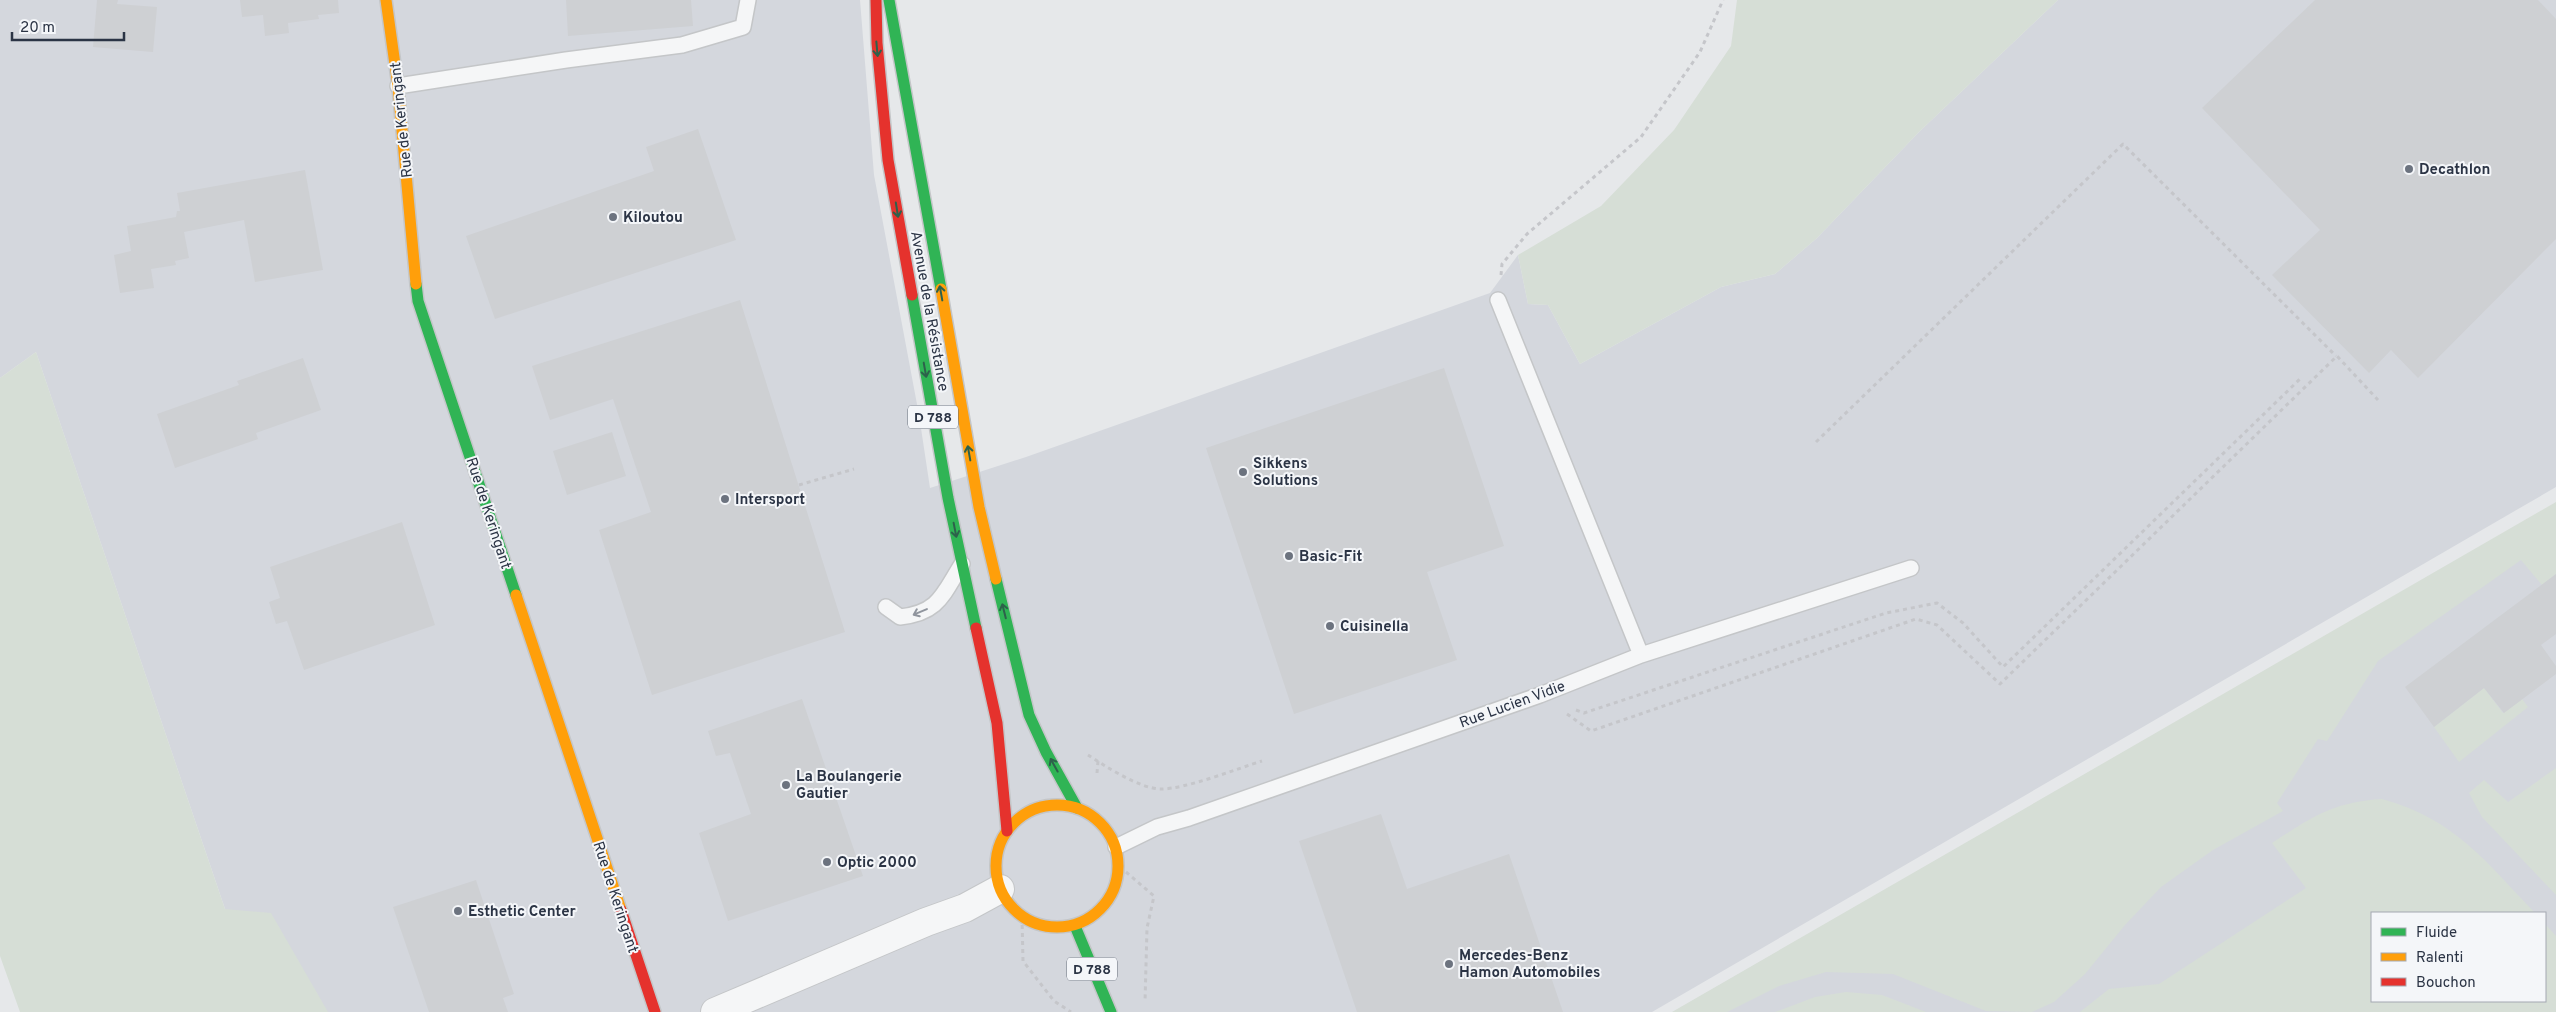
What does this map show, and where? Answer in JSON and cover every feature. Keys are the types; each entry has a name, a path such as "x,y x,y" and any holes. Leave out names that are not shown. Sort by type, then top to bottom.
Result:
{"main road":[{"name":"Rue de Keringant","path":"386,0 398,86 418,300 654,1012"},
{"name":"Avenue de la Résistance","path":"876,0 877,43 888,160 910,289 962,564 997,723 1007,831"},
{"name":"Avenue de la Résistance","path":"888,0 898,42 978,507 1030,714 1046,752 1077,808"},
{"path":"1058,805 1077,808 1094,816 1107,830 1116,847 1119,866 1116,886 1107,903 1092,917 1075,926 1057,928 1039,925 1022,917 1009,905 1000,889 996,870 998,850 1007,831 1021,817 1038,808 1058,805"},
{"name":"D 788","path":"1075,926 1112,1012"}],"street":[{"path":"716,1012 926,922 965,908 1000,889"}],"lane":[{"path":"398,86 566,60 682,45 743,27 748,0"},
{"path":"1498,300 1641,655"},
{"path":"886,607 900,617 914,615 937,604 962,564"},
{"name":"Rue Lucien Vidie","path":"1116,847 1157,827 1189,818 1540,695 1641,655 1910,568"}],"path":[{"path":"1498,300 1502,264 1527,234 1641,138 1700,52 1723,0"},
{"path":"1816,442 2123,144 2378,400"},
{"path":"1540,695 1591,731 1916,619 1936,625 2000,684 2336,356"},
{"path":"1540,695 1584,713 1886,612 1937,603 1963,622 2003,667 2301,378"},
{"path":"800,485 854,469"},
{"path":"1084,752 1122,776 1160,789 1196,781 1266,760"},
{"path":"1119,866 1154,896 1147,928 1144,1005"},
{"path":"1022,917 1023,962 1054,1001 1071,1012"}],"shaded area":[{"path":"0,0 860,0 874,175 919,415 930,488 1026,457 1490,293 1518,255 1528,304 1548,305 1580,364 1721,287 1775,274 1817,238 1919,132 2058,0 2556,0 2556,487 1652,1012 260,1012 36,352 0,378"},
{"path":"1737,0 2058,0 1919,132 1817,238 1775,274 1721,287 1580,364 1548,305 1528,304 1518,255 1601,206 1674,130 1731,46"},
{"path":"36,352 225,909 271,913 328,1012 20,1012 0,956 0,378"},
{"path":"2556,502 2556,574 2542,585 2521,560 2378,661 2327,741 2318,739 2277,803 2283,811 2213,850 2161,887 2125,925 2085,974 2054,1002 2032,1012 1986,1011 1893,974 1826,972 1779,986 1727,1012 1672,1012"},
{"path":"2556,503 2556,1012 1673,1012"},
{"path":"2484,688 2503,713 2522,699 2528,707 2459,762 2434,727"},
{"path":"2556,768 2556,895 2482,817 2469,793 2484,780 2508,802"},
{"path":"2382,799 2430,818 2449,830 2484,859 2534,912 2371,912 2371,1002 2546,1002 2546,925 2556,936 2556,1012 2080,1012 2109,989 2159,984 2306,888 2272,843 2311,818 2324,812 2350,803"},
{"path":"1846,992 1882,995 1926,1012 1775,1012 1815,997"}],"building":[{"path":"97,0 118,0 117,4 157,7 153,52 93,47"},
{"path":"240,0 338,0 339,13 318,15 319,19 288,23 289,33 265,36 263,15 242,17"},
{"path":"566,0 691,0 693,26 568,36"},
{"name":"Decathlon","path":"2315,0 2538,0 2556,19 2556,239 2418,378 2391,350 2369,373 2272,275 2320,230 2202,108"},
{"path":"698,129 736,240 495,319 466,236 654,171 646,147"},
{"path":"305,170 323,270 255,282 244,220 184,232 189,258 175,261 176,265 151,269 154,288 120,293 114,255 131,251 127,226 176,217 177,211 180,211 177,193"},
{"name":"Intersport","path":"740,300 845,632 652,695 599,530 651,512 613,399 550,420 532,366"},
{"path":"303,358 321,410 256,433 258,439 175,468 157,414 239,385 237,381"},
{"path":"1444,368 1504,546 1427,572 1457,660 1294,714 1206,448"},
{"path":"612,432 626,476 567,495 553,451"},
{"path":"402,522 435,625 304,670 287,621 276,624 269,602 280,598 270,567"},
{"path":"2556,574 2556,634 2541,645 2556,666 2556,674 2504,713 2484,688 2434,727 2405,687"},
{"path":"802,699 863,876 728,921 699,833 751,814 730,753 716,756 708,731"},
{"name":"Mercedes-Benz Hamon Automobiles","path":"1381,814 1407,889 1509,854 1563,1012 1357,1012 1299,841"},
{"path":"476,880 514,994 503,998 508,1012 429,1012 393,907"}],"traffic: fast":[{"path":"889,0 941,289"},
{"path":"416,284 418,301 516,595"},
{"path":"912,295 948,498 976,628"},
{"path":"996,579 1029,715 1046,752 1077,808"},
{"path":"1075,926 1111,1012"}],"traffic: slow":[{"path":"386,0 398,86 416,284"},
{"path":"941,289 979,507 996,579"},
{"path":"516,595 621,910"},
{"path":"1057,805 1080,809 1100,823 1114,843 1118,866 1114,889 1100,909 1080,923 1057,927 1034,923 1014,909 1000,889 996,866 1000,843 1014,823 1034,809 1057,805"}],"traffic: jam":[{"path":"876,0 877,43 888,160 912,295"},
{"path":"976,628 997,723 1007,831"},
{"path":"621,910 655,1012"}],"place":[{"name":"Decathlon","path":"2409,169"},
{"name":"Kiloutou","path":"613,217"},
{"name":"Sikkens Solutions","path":"1243,472"},
{"name":"Intersport","path":"725,499"},
{"name":"Basic-Fit","path":"1289,556"},
{"name":"Cuisinella","path":"1330,626"},
{"name":"La Boulangerie Gautier","path":"786,785"},
{"name":"Optic 2000","path":"827,862"},
{"name":"Esthetic Center","path":"458,911"},
{"name":"Mercedes-Benz Hamon Automobiles","path":"1449,964"}]}
